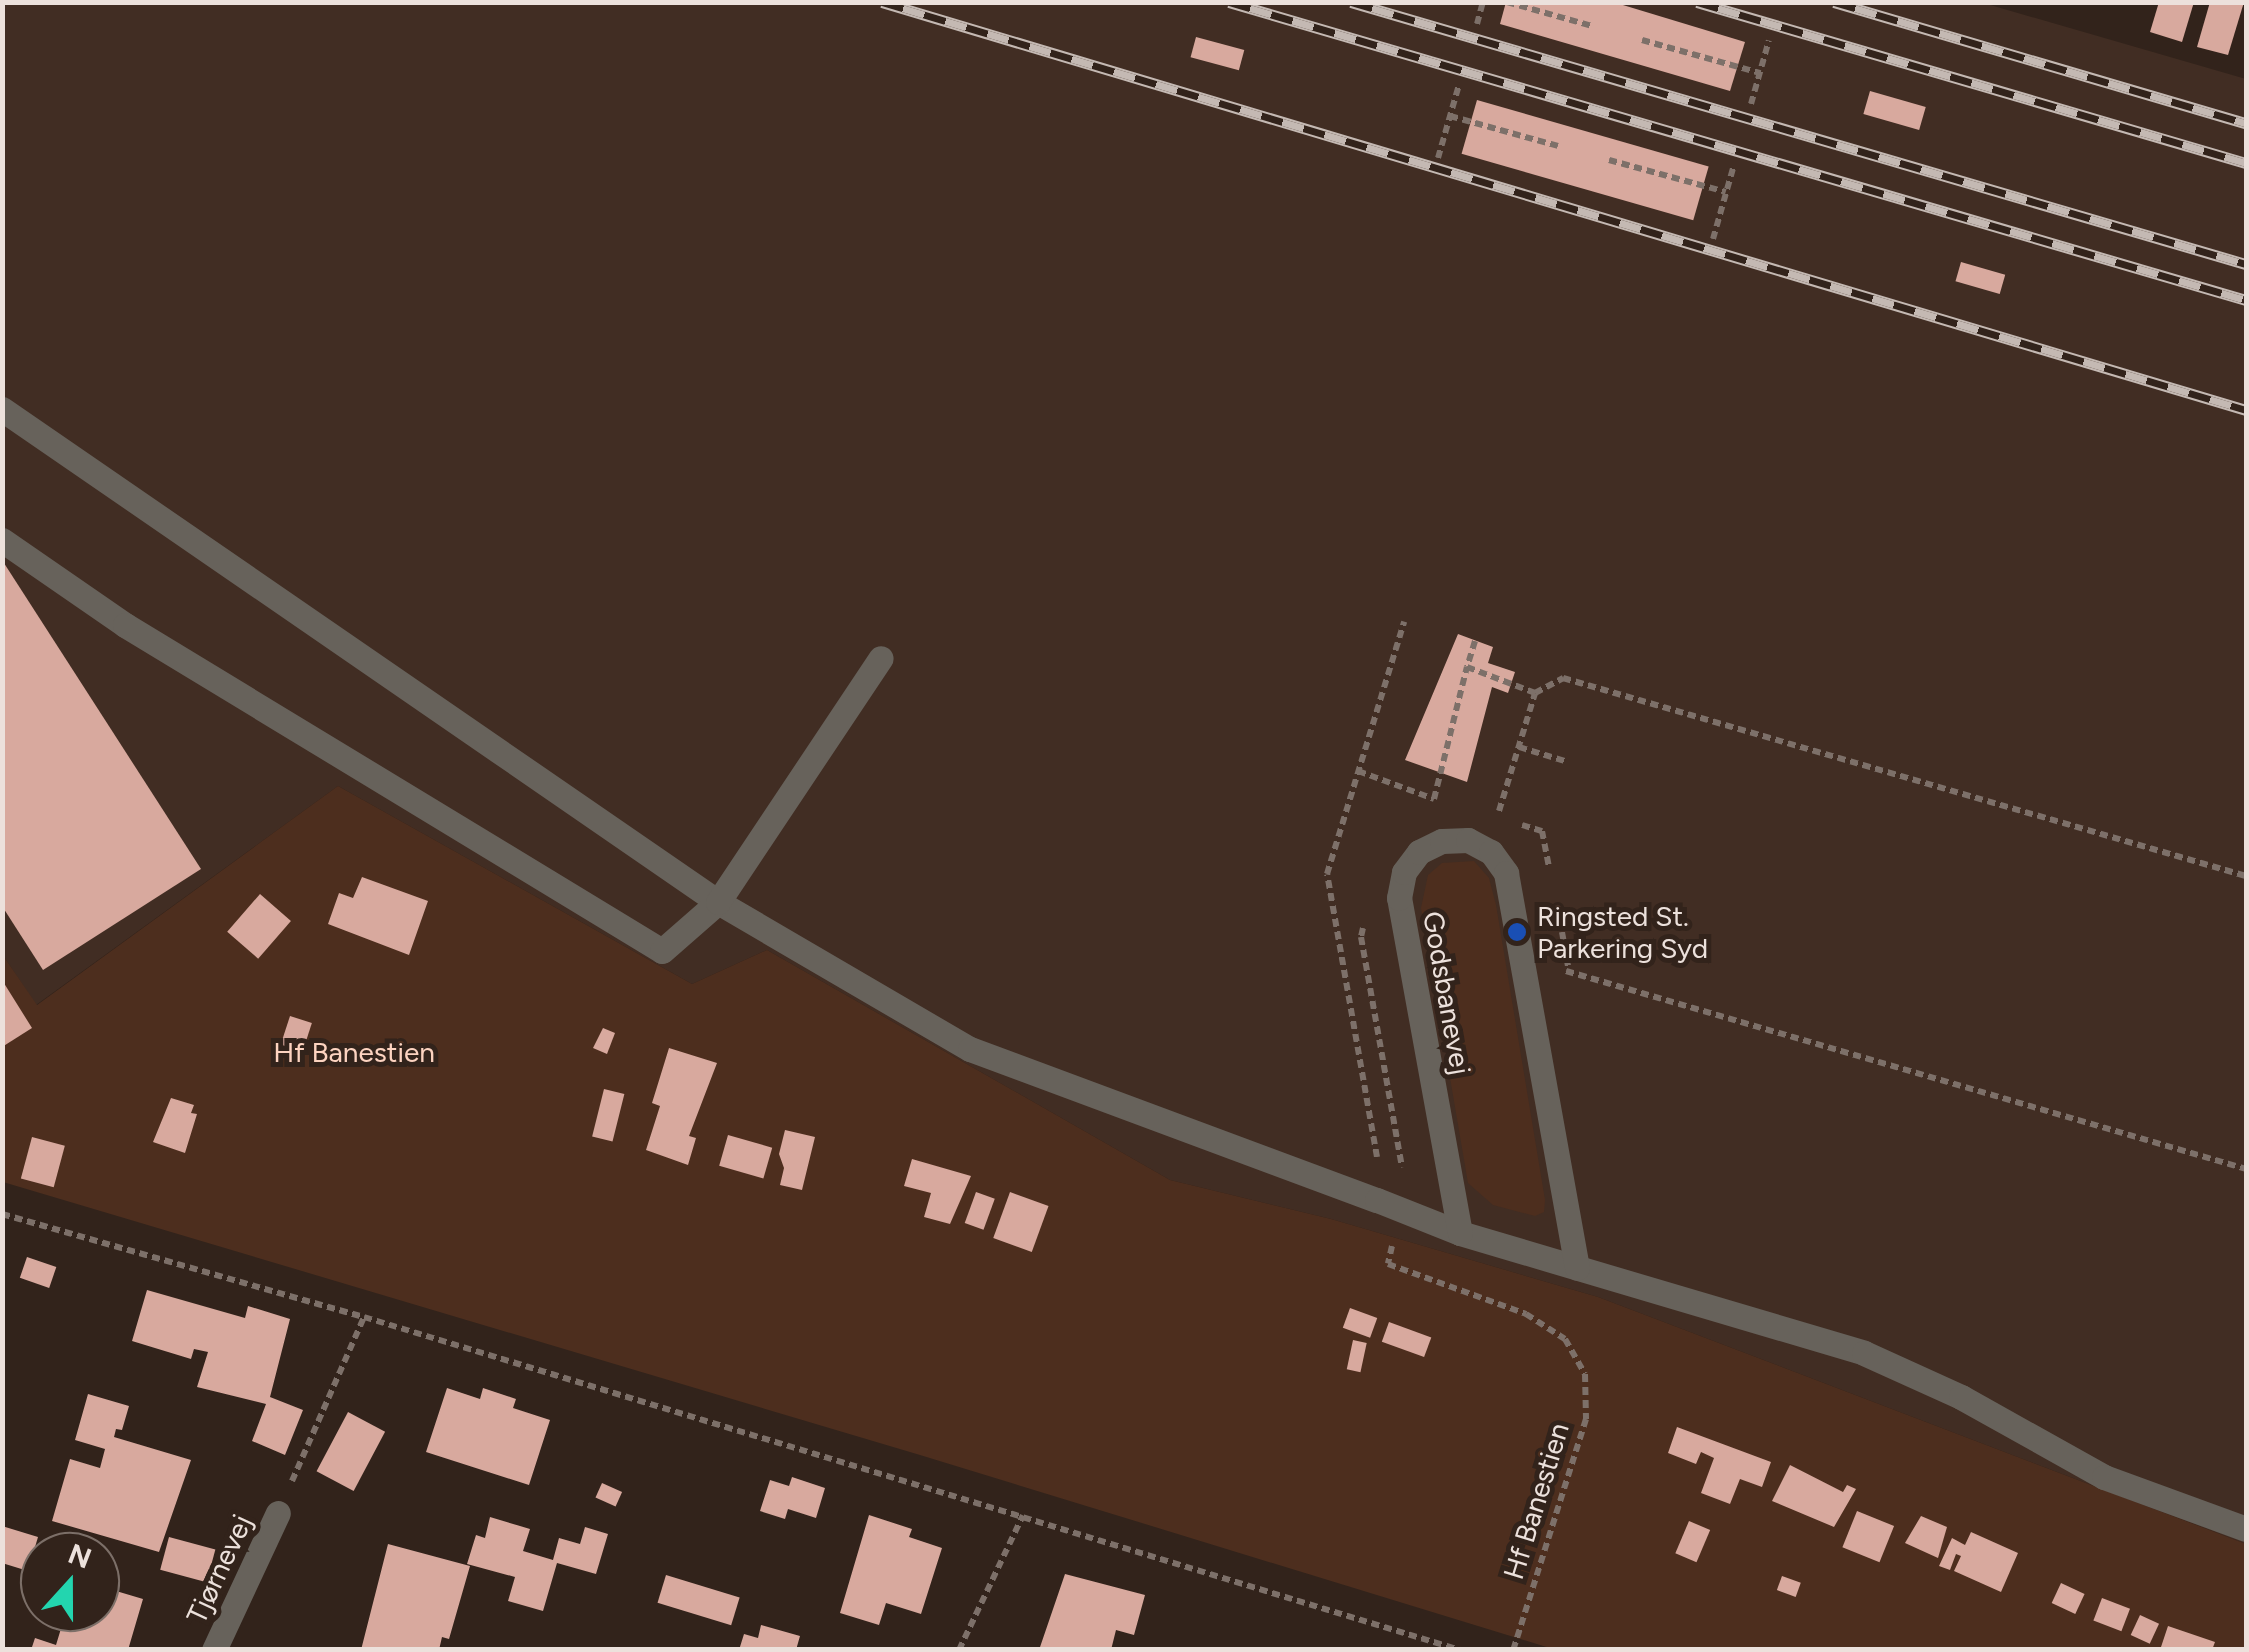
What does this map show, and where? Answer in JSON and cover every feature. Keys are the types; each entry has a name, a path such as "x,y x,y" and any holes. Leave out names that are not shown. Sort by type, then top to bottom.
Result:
{"street":[{"path":"2,409 718,902 970,1049 1460,1232 1864,1354 1961,1397 2104,1477 2246,1529"},
{"path":"2,540 125,625 662,951 718,902 881,658"},
{"name":"Godsbanevej","path":"1460,1232 1399,898 1404,872 1419,852 1442,841 1468,840 1491,852 1506,873 1577,1268"},
{"name":"Tjørnevej","path":"214,1650 278,1513"}],"path":[{"path":"1477,24 1484,2"},
{"path":"1507,2 1592,26"},
{"path":"1642,40 1760,73"},
{"path":"1751,104 1769,40"},
{"path":"1438,158 1459,85"},
{"path":"1450,116 1558,146"},
{"path":"1609,160 1726,192"},
{"path":"1713,239 1734,165"},
{"path":"1358,772 1434,800 1475,641"},
{"path":"1467,668 1535,693"},
{"path":"1497,817 1535,693 1562,678 2246,876"},
{"path":"1519,747 1568,762"},
{"path":"1522,959 2246,1169"},
{"path":"2,1214 364,1317 1460,1650"},
{"name":"Hf Banestien","path":"1392,1247 1388,1264 1526,1314 1565,1338 1585,1374 1586,1419 1512,1650"},
{"path":"278,1513 364,1317"},
{"path":"959,1650 1022,1515"}],"shaded area":[{"path":"1980,2 2246,79 2246,1544 1598,1297 1331,1219 1170,1180 767,950 692,984 338,786 36,1005 2,954 2,3"}],"green space":[{"name":"Hf Banestien","path":"338,786 692,984 767,950 1170,1180 1331,1219 1598,1297 2246,1544 2246,1649 1553,1649 920,1455 3,1182 2,954 37,1005"},
{"path":"1474,861 1489,878 1496,905 1545,1200 1544,1212 1535,1216 1493,1205 1468,1183 1421,908 1428,875 1442,863"}],"building":[{"path":"1506,2 1613,2 1745,42 1730,91 1500,24"},
{"path":"2159,2 2194,2 2182,42 2150,32"},
{"path":"2210,2 2244,2 2228,55 2197,47"},
{"path":"1196,37 1244,50 1239,70 1191,57"},
{"path":"1870,91 1926,107 1919,130 1863,114"},
{"path":"1477,100 1709,166 1693,220 1462,154"},
{"path":"1961,262 2005,275 2000,294 1955,281"},
{"path":"2,560 201,869 43,970 2,906"},
{"path":"1458,634 1493,647 1488,663 1515,672 1508,693 1492,687 1467,782 1405,760"},
{"path":"362,877 428,901 409,955 328,924 339,893 353,898"},
{"path":"260,894 291,921 258,959 227,932"},
{"path":"2,980 32,1028 2,1047"},
{"path":"290,1016 312,1023 303,1052 281,1045"},
{"path":"603,1028 615,1033 607,1054 593,1048"},
{"path":"669,1048 717,1063 689,1136 696,1138 688,1165 646,1150 660,1106 652,1103"},
{"path":"604,1089 624,1094 613,1142 592,1137"},
{"path":"171,1098 194,1105 191,1113 197,1114 185,1153 153,1142"},
{"path":"785,1130 815,1137 802,1190 780,1185 784,1168 779,1154"},
{"path":"728,1135 772,1148 763,1178 719,1166"},
{"path":"32,1137 65,1146 54,1187 21,1179"},
{"path":"912,1159 971,1176 950,1224 924,1217 931,1193 904,1186"},
{"path":"976,1192 995,1199 984,1230 965,1223"},
{"path":"1010,1192 1049,1206 1032,1252 993,1238"},
{"path":"27,1257 56,1267 49,1288 20,1278"},
{"path":"147,1290 245,1318 248,1306 290,1319 270,1397 303,1410 285,1455 252,1441 266,1404 197,1387 208,1352 194,1349 191,1359 132,1341"},
{"path":"1350,1308 1377,1318 1370,1338 1343,1328"},
{"path":"1389,1322 1431,1337 1424,1357 1382,1342"},
{"path":"1353,1340 1367,1343 1360,1372 1347,1369"},
{"path":"447,1388 480,1399 483,1388 516,1399 513,1408 550,1420 529,1485 426,1452"},
{"path":"88,1394 129,1406 122,1430 116,1429 114,1437 191,1460 159,1552 120,1541 120,1532 90,1532 52,1521 70,1459 100,1468 105,1449 75,1440"},
{"path":"348,1412 385,1432 354,1491 317,1471"},
{"path":"1677,1427 1771,1462 1762,1487 1740,1479 1730,1504 1701,1493 1714,1458 1701,1452 1696,1464 1668,1453"},
{"path":"1790,1465 1843,1492 1847,1485 1856,1489 1834,1527 1772,1501"},
{"path":"792,1477 825,1488 816,1518 788,1509 785,1519 760,1511 770,1480 789,1486"},
{"path":"602,1483 622,1492 616,1507 595,1498"},
{"path":"1857,1511 1894,1526 1879,1562 1842,1547"},
{"path":"869,1515 912,1529 909,1537 942,1548 921,1614 886,1603 879,1625 840,1613"},
{"path":"1921,1516 1947,1527 1938,1558 1905,1543"},
{"path":"490,1517 530,1529 523,1551 553,1560 559,1538 580,1544 585,1527 608,1534 596,1574 557,1563 543,1611 508,1601 515,1577 467,1564 476,1535 485,1538"},
{"path":"1689,1521 1710,1530 1696,1562 1675,1553"},
{"path":"2,1526 22,1532 20,1569 2,1563"},
{"path":"1971,1532 2018,1553 2001,1592 1954,1571 1961,1556 1956,1554 1950,1570 1939,1566 1952,1538 1965,1545"},
{"path":"169,1537 215,1549 207,1582 160,1570"},
{"path":"388,1544 470,1566 449,1639 442,1637 439,1650 361,1650"},
{"path":"1065,1574 1145,1595 1134,1635 1116,1630 1111,1650 1039,1650"},
{"path":"666,1575 740,1598 731,1625 658,1603"},
{"path":"1782,1576 1801,1583 1796,1597 1777,1590"},
{"path":"2061,1583 2085,1594 2075,1614 2052,1603"},
{"path":"120,1592 143,1599 128,1650 31,1650 35,1638 56,1645 60,1632 120,1632"},
{"path":"2102,1598 2130,1609 2121,1631 2093,1620"},
{"path":"2140,1615 2159,1624 2150,1644 2131,1635"},
{"path":"761,1625 800,1636 796,1650 739,1650 744,1634 758,1638"},
{"path":"2168,1626 2215,1642 2212,1650 2160,1650"}],"railway":[{"path":"882,2 2246,410"},
{"path":"1229,2 2246,300"},
{"path":"1351,2 2246,264"},
{"path":"1697,2 2246,163"},
{"path":"1834,2 2246,123"}],"place":[{"name":"Ringsted St. Parkering Syd","path":"1517,932"}]}
